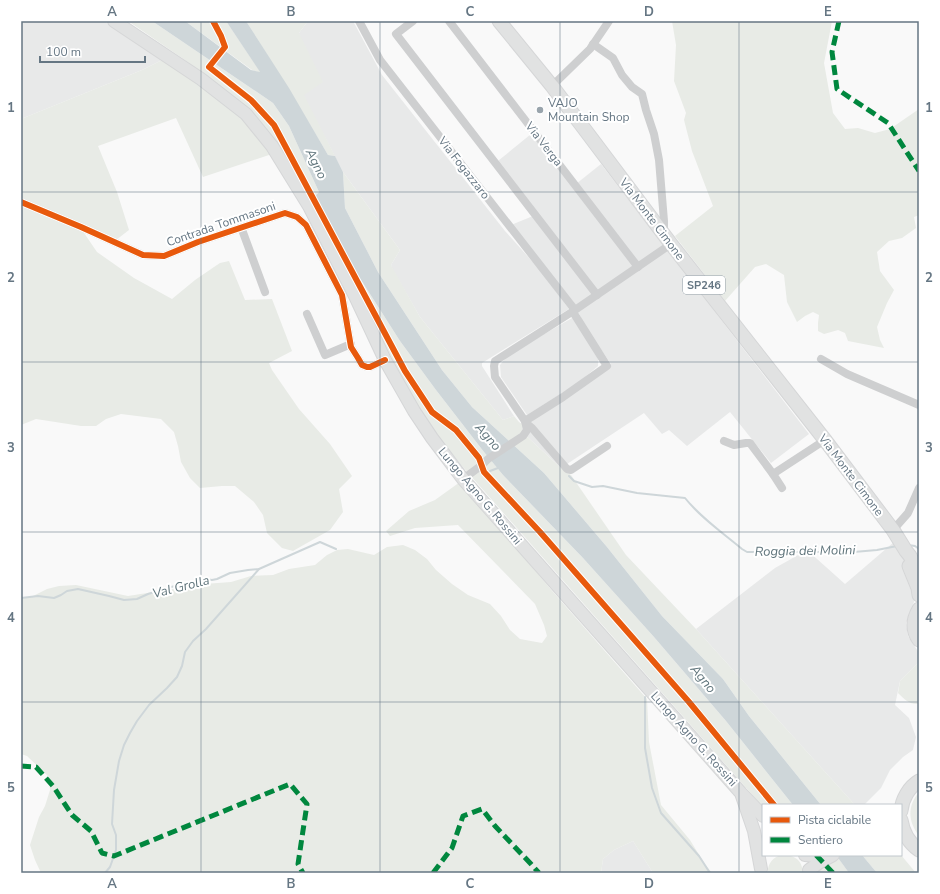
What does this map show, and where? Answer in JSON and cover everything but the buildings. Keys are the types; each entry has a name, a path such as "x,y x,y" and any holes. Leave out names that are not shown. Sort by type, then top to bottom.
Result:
{"main road":[{"name":"Lungo Agno G. Rossini","path":"114,21 201,79 246,114 272,146 310,206 385,360 414,411 432,438 463,479 762,815"},
{"name":"Via Monte Cimone","path":"499,21 552,86 668,240 825,440 893,530 910,556 919,574"},
{"name":"Via Monte Cimone","path":"906,551 905,558 914,577 919,595"},
{"path":"919,608 914,624 914,631 919,640"},
{"path":"902,804 907,792 916,782 919,781"},
{"name":"Lungo Agno G. Rossini","path":"741,793 754,831 762,871"},
{"path":"902,825 909,841 918,850"},
{"path":"902,842 918,850"},
{"name":"Lungo Agno G. Rossini","path":"762,871 767,856"},
{"path":"809,871 808,864 810,857 822,856"}],"street":[{"name":"Via Fogazzaro","path":"359,21 380,60 574,311 606,366 525,422"},
{"path":"413,21 396,34 597,295"},
{"name":"Via Verga","path":"449,21 638,267"},
{"path":"552,86 590,49 609,21"},
{"path":"593,44 613,58 622,75 632,87 642,94 654,134 659,160 664,221 668,240 638,267 574,311 495,360 494,366 495,377 525,422 532,428 567,469 571,470 608,446"},
{"name":"Contrada Tommasoni","path":"21,202 143,255 164,256 198,242 285,213 297,217 306,225 342,295 351,347 360,362 362,365 370,367 385,360"},
{"path":"241,227 265,292"},
{"path":"307,314 326,355 351,344"},
{"path":"821,359 848,374 919,405"},
{"path":"463,479 488,459 523,436 527,430 525,422"},
{"path":"773,474 825,440"},
{"path":"724,441 734,445 750,443 782,488"},
{"path":"893,530 908,513 919,488"}],"shaded area":[{"path":"21,21 104,21 164,59 142,70 21,119"},
{"path":"128,21 152,21 273,103 289,126 319,192 312,199 304,183 273,137 259,120 237,99 185,60"},
{"path":"185,21 226,21 261,73 252,70"},
{"path":"246,21 308,21 299,33 323,82 304,95 335,156 328,155"},
{"path":"308,21 353,21 382,75 505,231 539,269 569,309 482,363 482,366 514,416 503,420 420,317 393,270 391,265 400,250 343,172 303,95 299,33"},
{"path":"672,21 832,21 824,63 833,113 845,129 858,128 875,133 890,129 919,109 919,215 914,217 916,228 902,238 889,241 877,252 880,271 894,290 877,327 880,340 884,348 848,341 845,333 838,330 824,334 818,331 819,315 813,312 797,322 787,302 784,275 766,264 755,267 725,301 675,236 713,206 692,151 684,120 686,113 674,81 676,45"},
{"path":"164,59 230,107 251,128 272,154 203,177 176,118 98,146 117,192 129,230 116,240 21,200 21,119 142,70"},
{"path":"536,130 576,184 601,164 809,434 771,463 730,412 687,446 669,430 662,434 644,413 561,468 523,433 522,424 611,364 586,328 573,301 511,225 533,216 493,165"},
{"path":"343,172 400,250 391,265 420,317 503,420 514,416 522,424 523,433 561,468 571,475 626,555 696,629 854,804 820,804 749,716 723,679 662,616 607,547 544,473 472,407 442,370 378,272 345,208"},
{"path":"21,206 82,230 97,252 134,278 172,299 195,280 220,263 229,261 245,300 272,299 292,351 269,363 272,370 299,409 330,444 352,476 339,489 343,512 330,530 293,551 282,548 267,533 263,515 254,502 235,486 200,488 190,478 181,462 174,432 161,419 121,414 106,419 96,426 81,426 36,419 21,425"},
{"path":"330,234 400,341 484,452 503,475 583,558 654,637 726,721 792,804 762,804 762,806 462,466 437,435 410,396"},
{"path":"572,318 584,334 598,359 598,366 578,383 527,415 501,377 500,365 508,355"},
{"path":"460,482 554,593 647,699 649,742 661,805 690,840 712,873 653,873 633,841 614,850 603,859 601,873 41,873 30,845 50,790 49,777 27,756 21,754 21,599 59,586 76,585 128,596 204,584 231,582 251,576 273,575 289,569 315,565 327,555 337,550 348,549 374,555 387,547 403,545 415,550 427,559 436,570 468,595 490,604 501,616 510,630 520,639 542,643 547,636 535,604 458,525 415,528 390,536 386,531 409,511 435,500"},
{"path":"894,542 905,555 915,595 913,607 906,623 908,636 919,653 919,662 900,681 895,705 909,718 916,737 913,750 903,757 890,770 881,788 865,804 854,804 696,629 775,568 807,550 845,584"},
{"path":"919,662 919,704 913,704 898,693 900,681"},
{"path":"919,792 919,836 915,830 910,814 912,803"},
{"path":"633,841 653,873 601,873 603,859 614,850"},
{"path":"863,856 902,856 916,873 877,873"},
{"path":"775,857 793,857 801,864 803,873 768,873 768,867"},
{"path":"839,859 849,873 814,873 821,865"}],"water":[{"name":"Agno","path":"152,21 185,21 251,70 260,72 226,21 246,21 289,88 328,155 335,156 343,172 345,208 378,272 442,370 472,407 544,473 607,547 662,616 723,679 749,716 820,804 792,804 726,721 654,637 583,558 503,475 484,452 400,341 330,234 312,199 319,192 289,126 273,103"},
{"path":"837,856 863,856 877,873 849,873"}],"waterway":[{"name":"Val Grolla","path":"490,471 498,468"},
{"name":"Roggia dei Molini","path":"569,476 574,481 592,487 603,486 637,493 685,498 705,519 747,552 842,553 877,550 897,546"},
{"name":"Val Grolla","path":"21,598 38,596 54,598 67,591 78,589 124,600 137,599 171,587 205,579 217,579 230,573 259,569 320,542 336,549"},
{"name":"Roggia dei Molini","path":"908,545 915,546 919,549"},
{"path":"105,873 110,867 116,850 116,835 112,824 114,790 119,761 130,733 149,705 177,677 182,666 185,652 193,641 206,629 259,569"},
{"path":"645,697 645,748 652,788 661,813 699,856 710,873"}],"marked path":[{"path":"839,21 832,52 837,89 888,123 919,171"},
{"path":"21,766 36,767 53,786 72,815 91,831 102,853 114,856 290,784 307,804 298,864 303,873"},
{"path":"433,873 452,848 463,816 482,809 495,826 539,873"},
{"path":"817,856 833,873"}],"cycle path":[{"path":"213,21 225,47 209,67 251,100 274,125 405,371 432,412 456,430 479,458 484,472 540,532 689,702 773,804"},
{"path":"21,202 143,255 164,256 198,242 285,213 297,217 306,225 342,295 351,347 362,365 370,367 385,360"}],"place":[{"name":"VAJO Mountain Shop","path":"540,110"}]}
